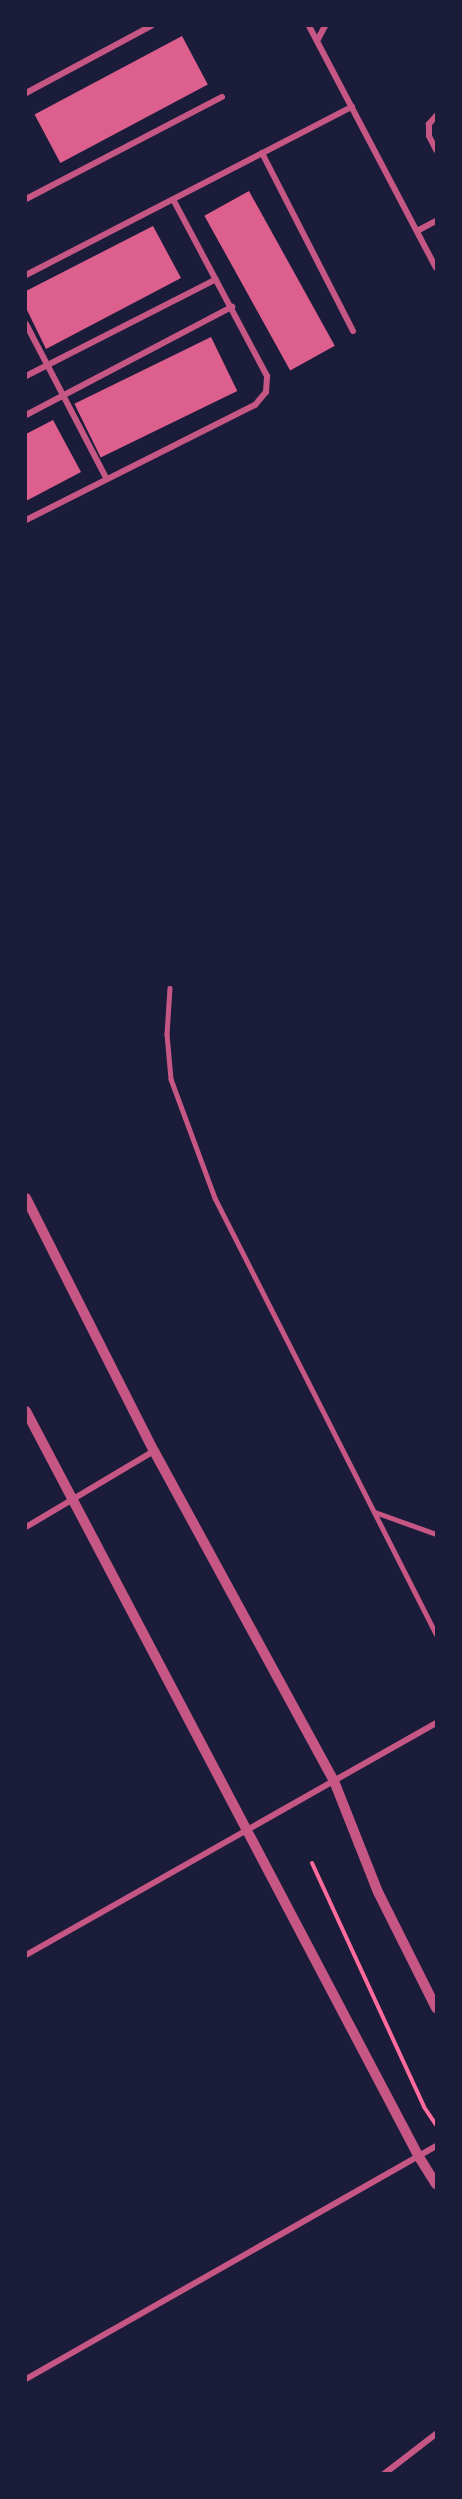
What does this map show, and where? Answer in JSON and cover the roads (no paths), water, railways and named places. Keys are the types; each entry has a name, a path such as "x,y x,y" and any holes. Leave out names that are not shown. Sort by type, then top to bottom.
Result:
{"street":[{"path":"26,93 152,26"},
{"path":"309,26 436,268"},
{"path":"317,41 325,26"},
{"path":"26,199 222,97"},
{"path":"26,275 352,107"},
{"path":"436,116 429,124 429,136 436,150"},
{"path":"262,153 353,331"},
{"path":"26,520 255,405 266,392 267,376 173,199"},
{"path":"417,231 436,221"},
{"path":"26,376 216,279"},
{"path":"26,415 232,307"},
{"path":"26,324 106,478"},
{"path":"26,1198 154,1451 334,1781 378,1892 436,2008"},
{"path":"26,1412 419,2157 436,2184"},
{"path":"26,1527 154,1451"},
{"path":"26,1955 436,1723"},
{"path":"26,2379 436,2146"},
{"path":"384,2474 436,2434"}],"lane":[{"path":"170,988 167,1034 171,1079 215,1198 436,1634"},
{"path":"375,1512 436,1534"}]}
